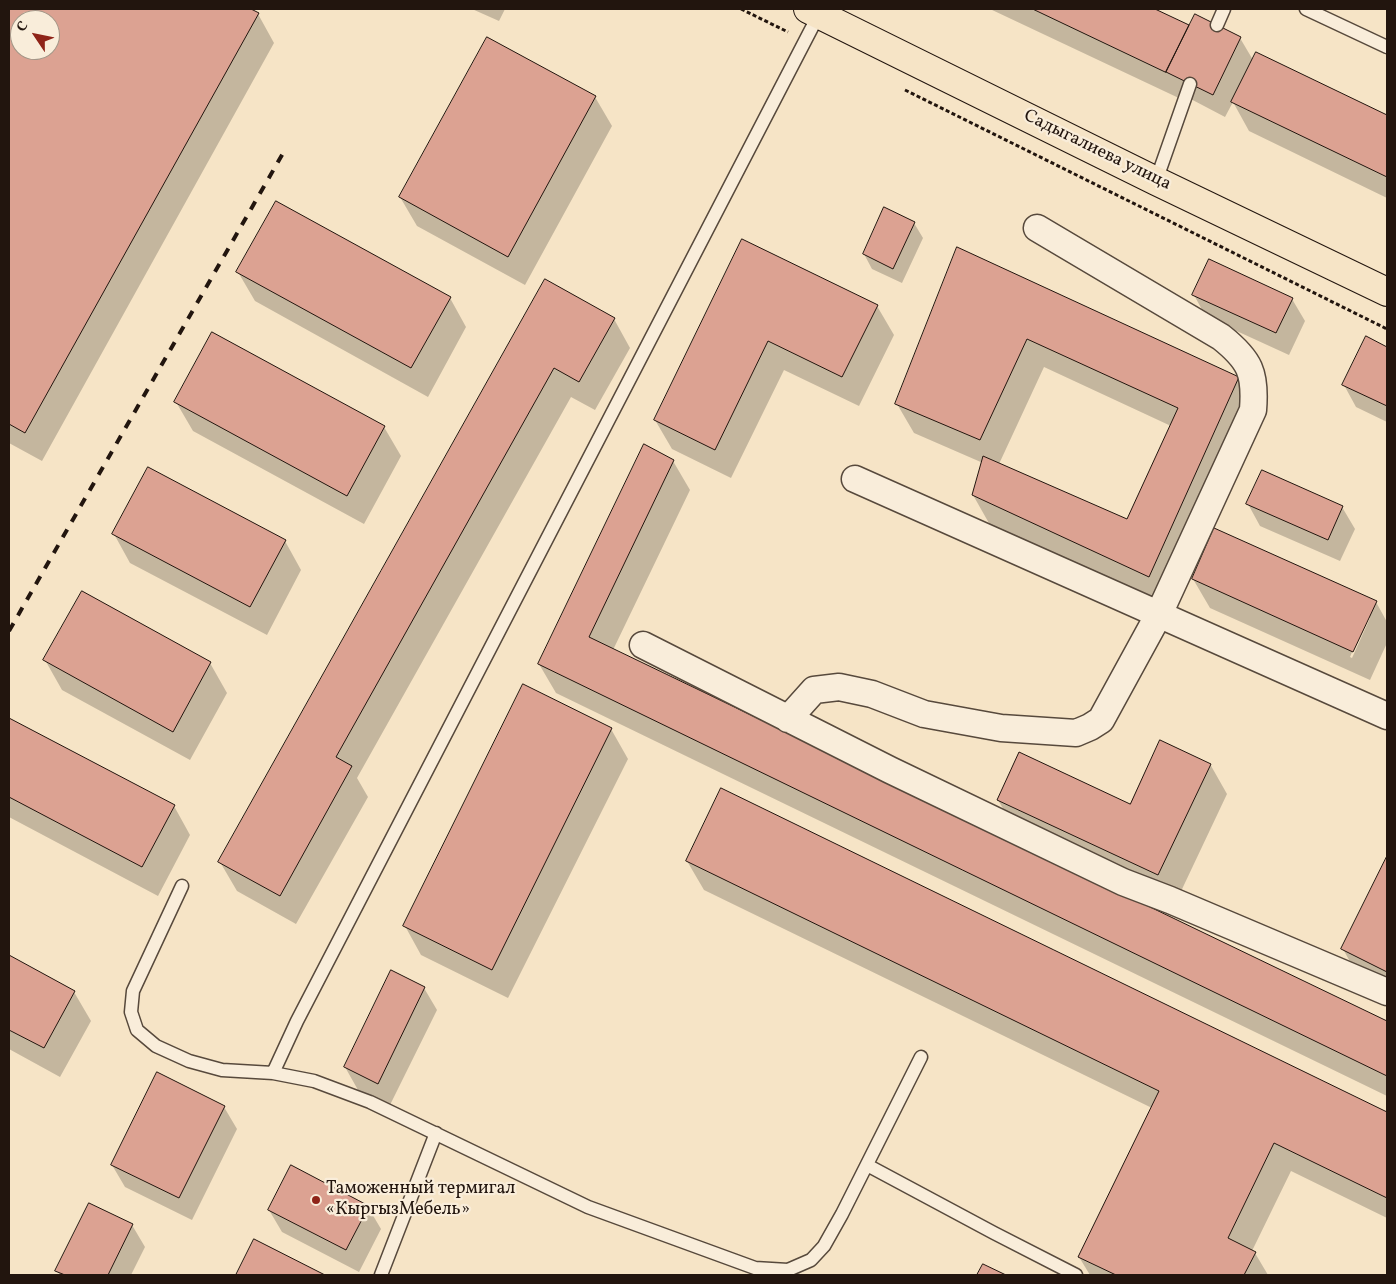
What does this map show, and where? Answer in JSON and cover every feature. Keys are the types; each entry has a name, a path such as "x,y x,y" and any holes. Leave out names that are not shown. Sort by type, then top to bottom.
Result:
{"main road":[{"name":"Садыгалиева улица","path":"813,11 1156,181 1387,292"}],"street":[{"path":"788,719 814,690 839,686 872,694 924,714 1001,728 1076,733 1101,720 1160,614 1253,410 1254,387 1249,367 1237,349 1222,337 1037,228"},
{"path":"856,480 1387,716"},
{"path":"643,644 890,770 1123,882 1387,992"}],"lane":[{"path":"1217,25 1224,9"},
{"path":"1306,9 1387,47"},
{"path":"273,1074 306,1004 806,41 813,11"},
{"path":"1156,181 1190,84"},
{"path":"182,886 133,991 131,1012 137,1030 156,1046 189,1061 222,1070 273,1074 314,1081 370,1102 588,1207 755,1268 788,1270 811,1260 824,1246 921,1057"},
{"path":"381,1275 436,1133"},
{"path":"867,1165 1076,1275"}],"path":[{"path":"741,9 806,41"},
{"path":"904,89 1387,328"}],"building":[{"path":"9,9 251,9 259,13 25,433 9,424"},
{"path":"1033,9 1155,9 1189,25 1166,72"},
{"path":"1195,14 1241,37 1213,95 1166,72"},
{"path":"487,37 596,96 508,257 399,197"},
{"path":"1256,52 1387,115 1387,177 1231,102"},
{"path":"276,201 451,297 411,368 236,272"},
{"path":"884,207 915,222 893,269 863,254"},
{"path":"742,239 878,305 842,377 768,341 715,450 654,420"},
{"path":"957,247 1239,377 1149,577 972,495 983,456 1127,519 1178,408 1027,339 980,440 895,404"},
{"path":"1209,259 1293,298 1276,333 1192,295"},
{"path":"545,279 615,318 579,382 554,368 336,757 352,766 280,896 218,862"},
{"path":"212,332 385,426 347,496 174,402"},
{"path":"1366,336 1387,347 1387,406 1342,385"},
{"path":"644,444 674,460 589,637 1387,1021 1387,1076 538,664"},
{"path":"148,467 286,540 250,607 112,534"},
{"path":"1262,470 1343,506 1328,540 1246,504"},
{"path":"1214,528 1377,601 1353,652 1192,579"},
{"path":"82,591 211,662 173,732 43,660"},
{"path":"523,684 612,728 492,970 403,926"},
{"path":"9,718 175,805 142,867 9,797"},
{"path":"1160,740 1211,764 1158,875 997,800 1019,752 1130,804"},
{"path":"721,788 1387,1112 1387,1198 1274,1143 1228,1238 1256,1252 1244,1275 1116,1275 1078,1257 1159,1091 686,861"},
{"path":"1387,856 1387,972 1341,949"},
{"path":"9,955 75,991 44,1048 9,1030"},
{"path":"391,970 425,987 378,1084 344,1067"},
{"path":"157,1072 225,1106 179,1198 111,1165"},
{"path":"291,1165 369,1206 346,1250 268,1210"},
{"path":"89,1203 133,1224 108,1275 65,1275 55,1271"},
{"path":"254,1239 325,1275 236,1275"},
{"path":"983,1264 1006,1275 977,1275"}],"railway":[{"path":"9,631 286,148"}],"place":[{"name":"Таможенный термигал «КыргызМебель»","path":"316,1200"}]}
